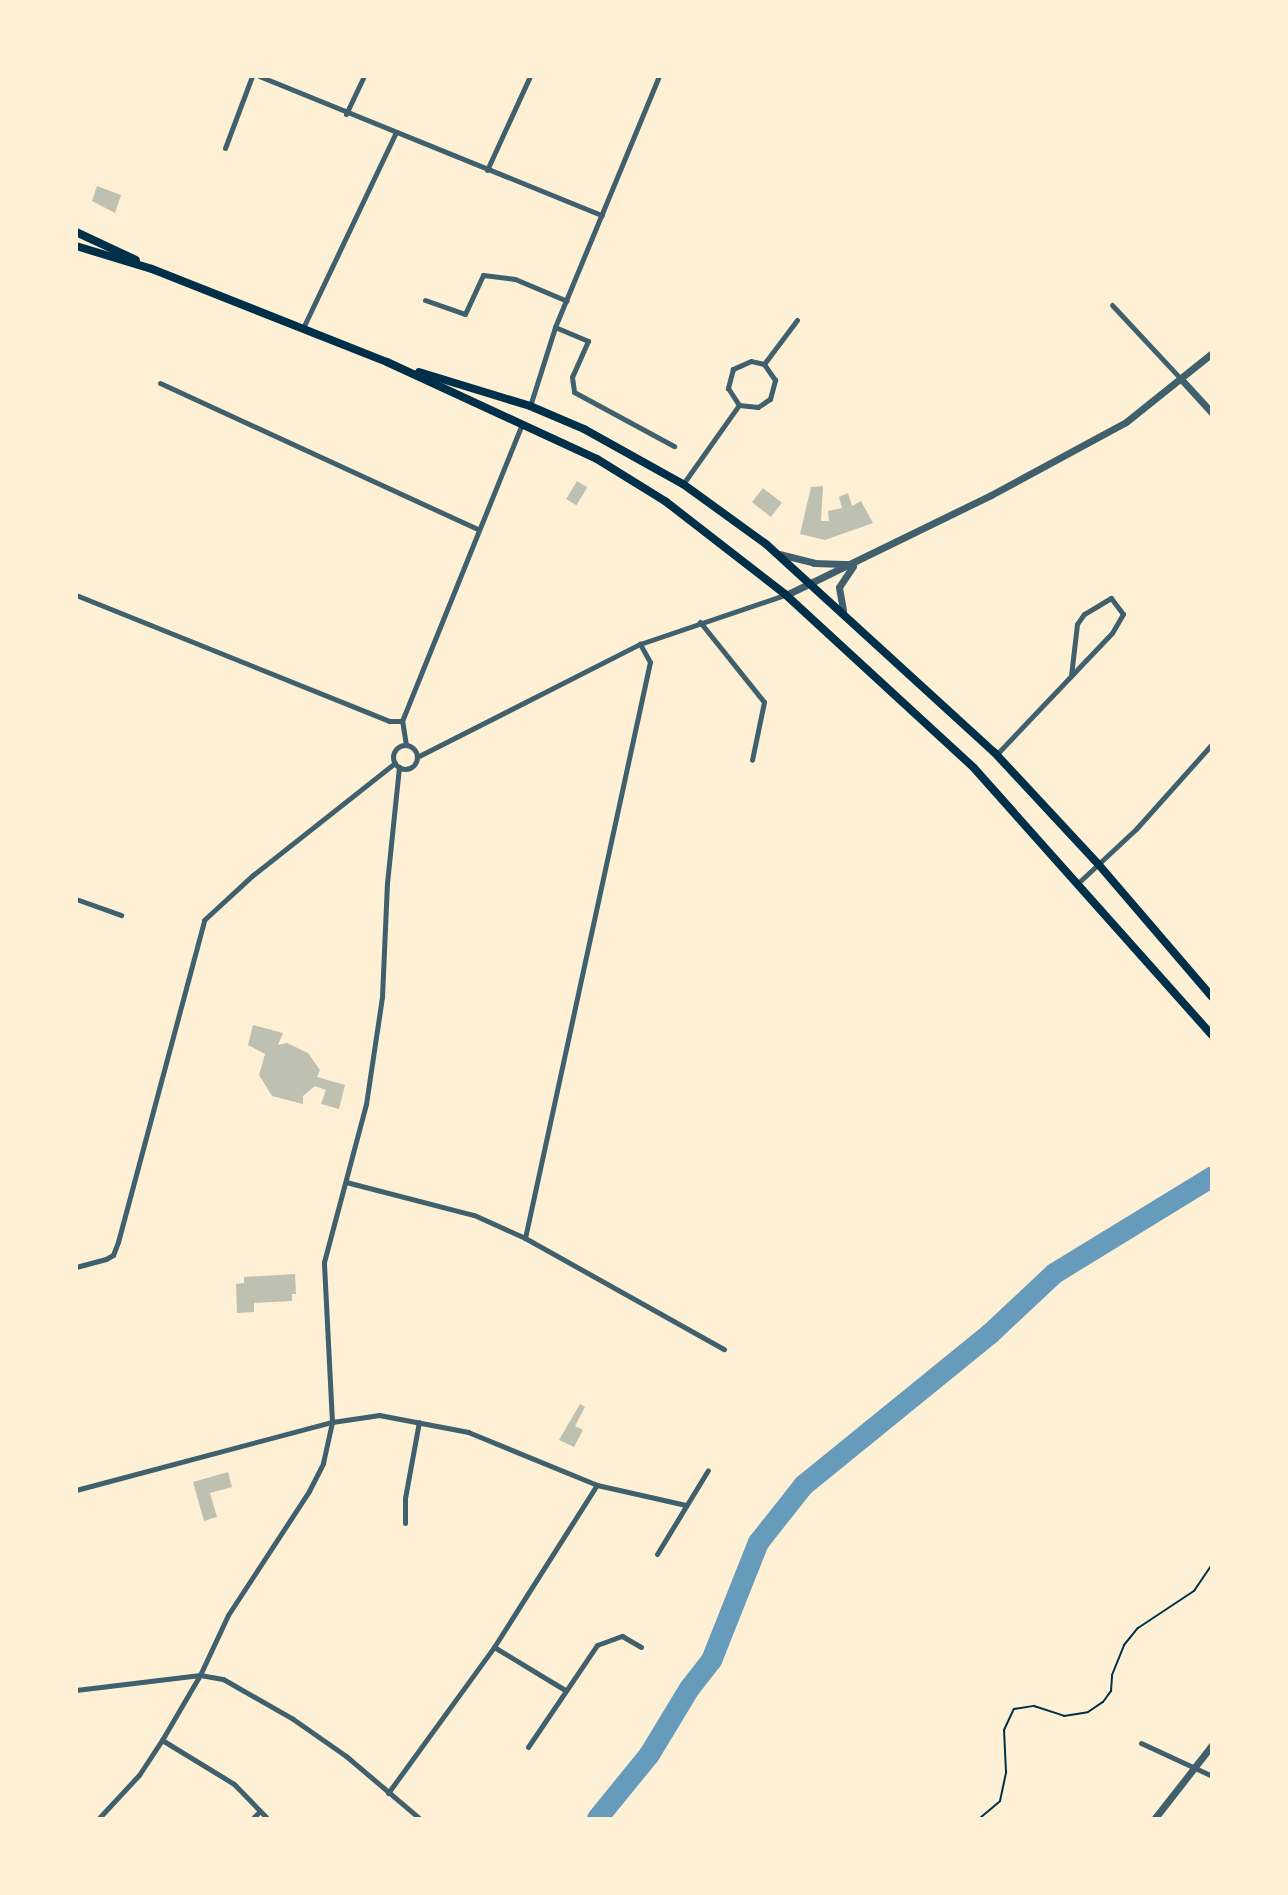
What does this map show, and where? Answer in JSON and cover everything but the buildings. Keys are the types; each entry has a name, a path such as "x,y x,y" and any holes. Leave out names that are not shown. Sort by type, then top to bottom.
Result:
{"main road":[{"path":"76,232 99,240 152,270"},
{"path":"76,246 152,270 387,362 597,459 665,501 786,595 974,768 1212,1035"},
{"path":"387,362 530,406 584,429 683,484 777,554 843,610 996,754 1099,865 1212,997"}],"street":[{"path":"225,148 252,76"},
{"path":"259,76 395,134 603,215"},
{"path":"346,114 364,76"},
{"path":"487,170 530,76"},
{"path":"530,406 555,327 659,76"},
{"path":"303,328 395,134"},
{"path":"425,300 465,314 483,275 515,279 567,301"},
{"path":"1112,305 1212,413"},
{"path":"764,364 797,320"},
{"path":"555,327 588,340 572,377 574,392 674,446"},
{"path":"76,1267 113,1255 204,920 253,875 397,765 411,767 417,757 640,644 786,595 854,564 1126,422 1212,353"},
{"path":"751,361 764,364 775,380 770,399 758,407 739,405 728,388 733,369 751,361"},
{"path":"160,383 477,529"},
{"path":"683,484 739,405"},
{"path":"406,745 402,721 477,529 522,424"},
{"path":"777,554 814,563 854,564"},
{"path":"843,610 839,586 854,564"},
{"path":"76,596 390,721 402,721"},
{"path":"996,754 1071,676 1112,633 1124,614 1110,598 1084,614 1077,624 1071,676"},
{"path":"700,622 764,702 752,760"},
{"path":"525,1238 650,662 640,644"},
{"path":"1077,884 1136,829 1212,744"},
{"path":"406,745 415,750 417,757"},
{"path":"99,1818 139,1775 162,1740 200,1675 228,1615 309,1491 324,1462 332,1422 324,1262 366,1104 382,997 387,883 397,765 395,751 406,745"},
{"path":"76,899 121,915"},
{"path":"346,1182 474,1215 525,1238 724,1349"},
{"path":"76,1490 332,1422 379,1414 468,1432 597,1485 686,1505"},
{"path":"405,1523 405,1498 419,1422"},
{"path":"657,1554 708,1470"},
{"path":"388,1793 494,1647 597,1485"},
{"path":"528,1747 597,1645 622,1636 641,1647"},
{"path":"494,1647 565,1690"},
{"path":"76,1690 200,1675 223,1679 293,1719 346,1756 419,1818"},
{"path":"162,1740 234,1784 267,1818"},
{"path":"1141,1743 1212,1776"},
{"path":"1155,1818 1191,1768 1212,1745"},
{"path":"253,1818 260,1811"}],"path":[{"path":"980,1818 1000,1801 1006,1772 1004,1730 1014,1709 1034,1706 1064,1716 1088,1712 1103,1702 1111,1691 1112,1675 1124,1645 1138,1628 1194,1590 1212,1564"}],"waterway":[{"path":"597,1818 649,1754 689,1688 711,1660 758,1542 803,1485 990,1333 1054,1273 1212,1176"}]}
